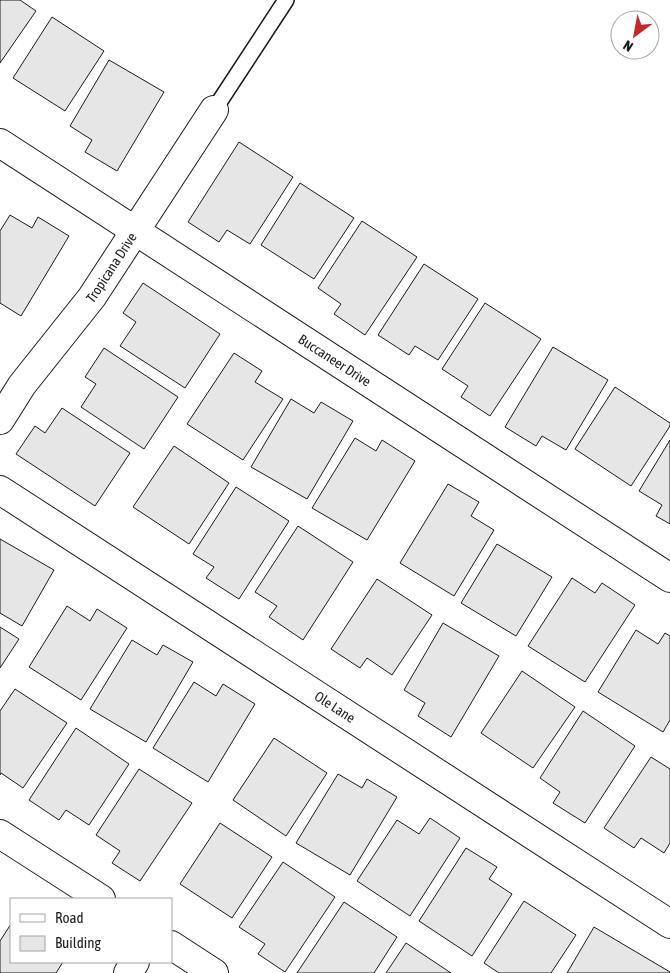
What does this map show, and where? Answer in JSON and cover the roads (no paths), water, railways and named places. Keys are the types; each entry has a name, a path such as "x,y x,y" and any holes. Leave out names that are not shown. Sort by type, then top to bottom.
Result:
{"street":[{"name":"Tropicana Drive","path":"0,420 22,385 92,297 214,110"},
{"name":"Buccaneer Drive","path":"0,143 670,578"},
{"name":"Ole Lane","path":"0,490 670,924"},
{"path":"0,834 99,898"},
{"path":"172,946 214,973"}],"lane":[{"path":"214,110 286,0"}]}
